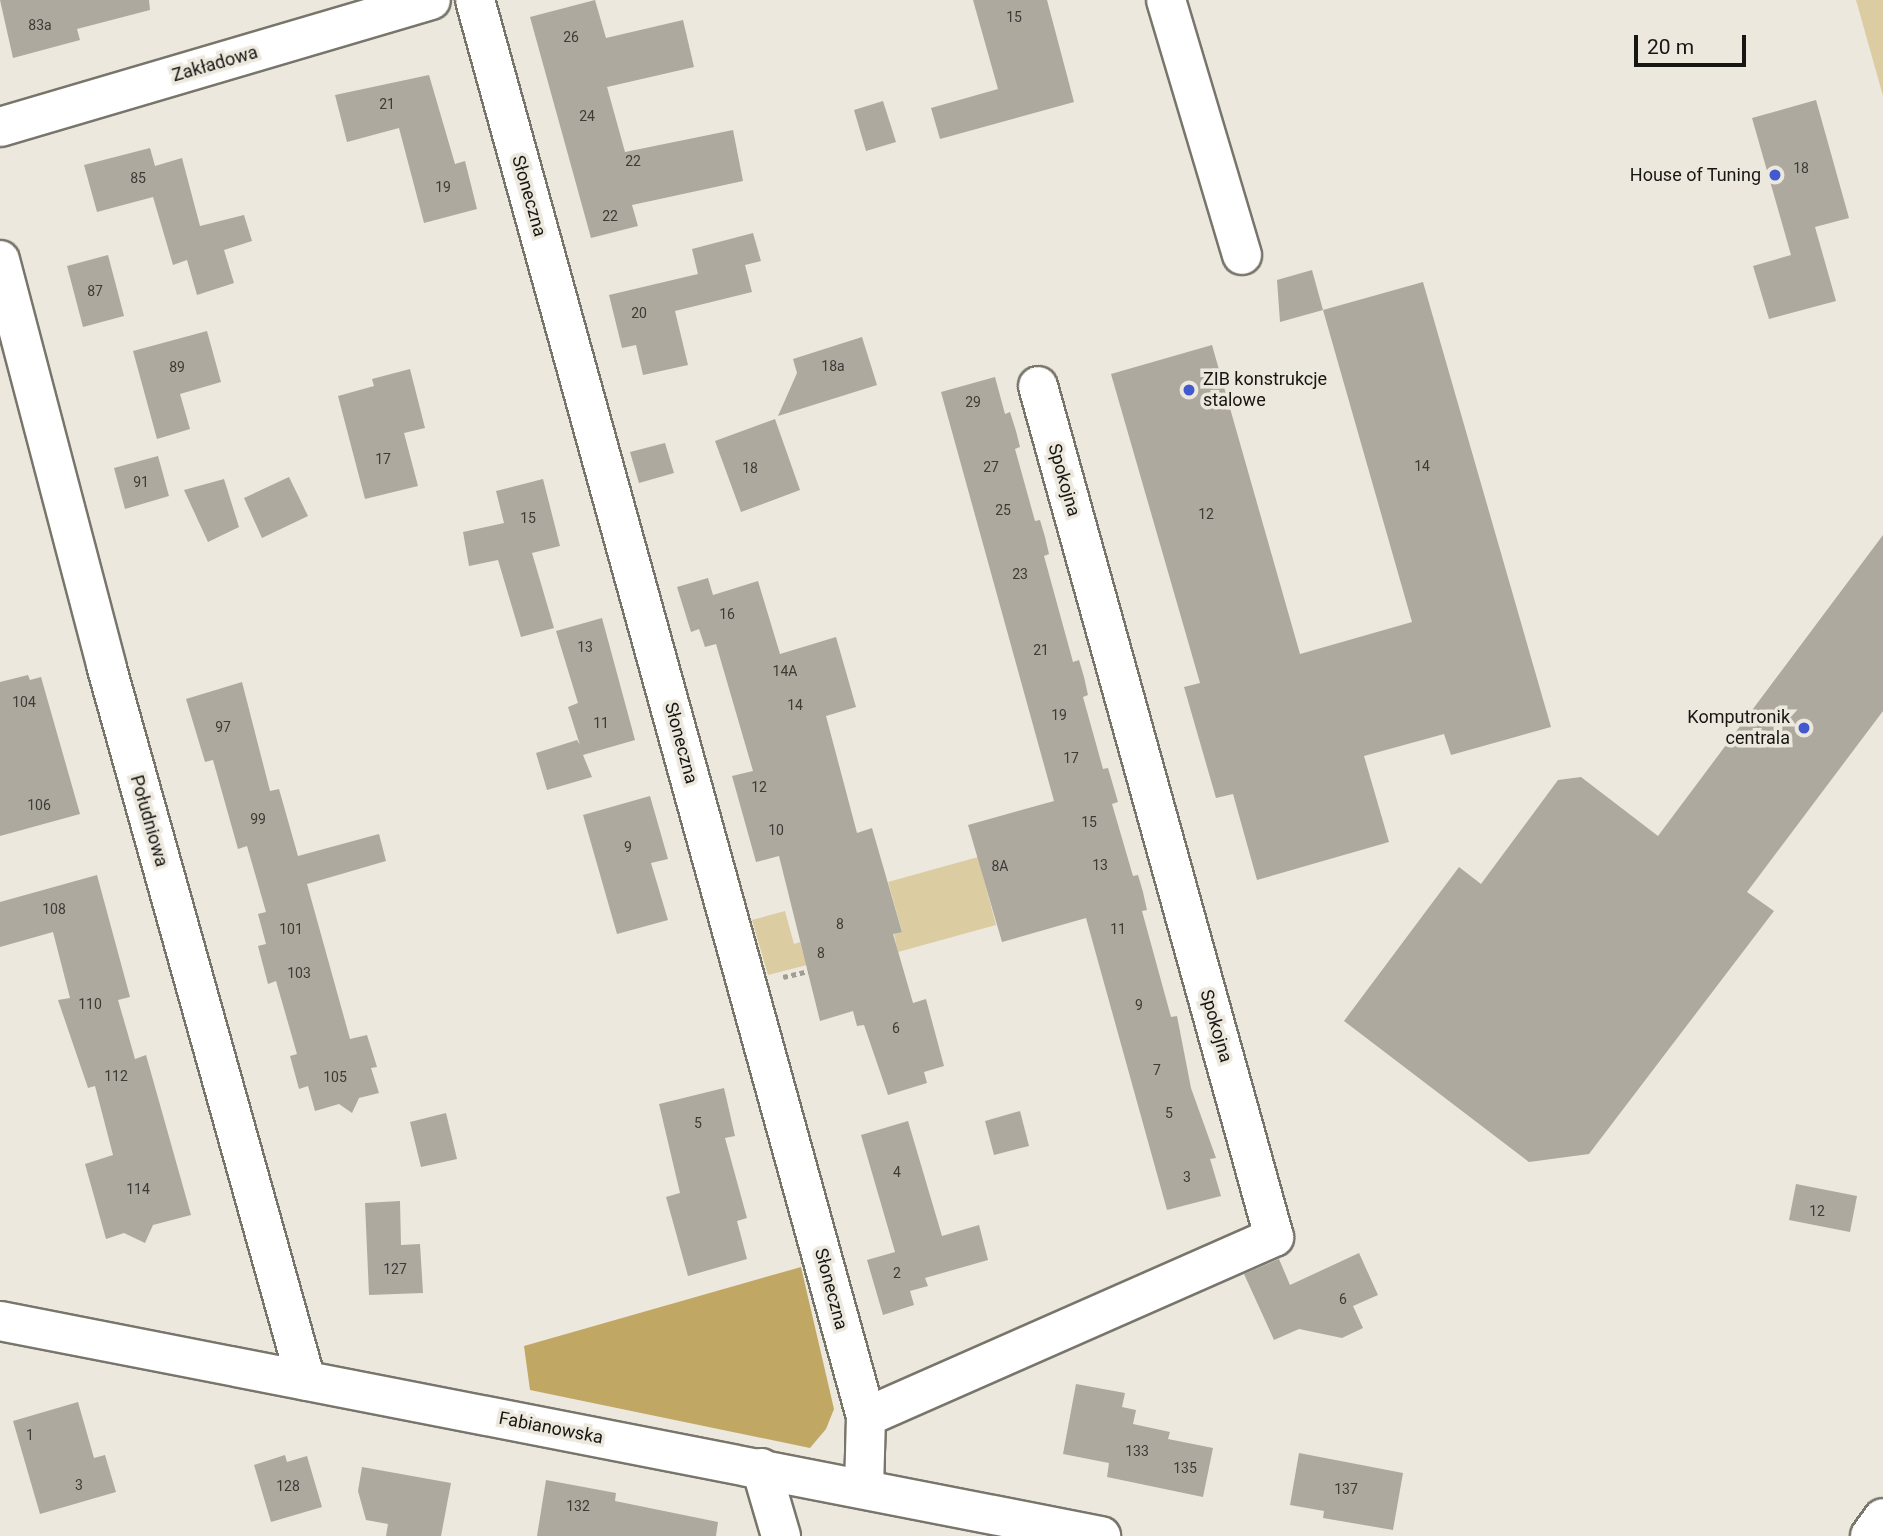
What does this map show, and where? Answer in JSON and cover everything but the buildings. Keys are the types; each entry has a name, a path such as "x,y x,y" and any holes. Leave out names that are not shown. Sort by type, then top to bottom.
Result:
{"street":[{"name":"Zakładowa","path":"0,127 431,0"},
{"name":"Słoneczna","path":"475,0 866,1417 864,1488"},
{"path":"1166,0 1242,255"},
{"name":"Południowa","path":"0,260 106,666 306,1381"},
{"name":"Spokojna","path":"866,1417 1274,1237 1038,386"},
{"name":"Fabianowska","path":"0,1321 1101,1536"},
{"path":"761,1468 782,1536"},
{"path":"1870,1536 1883,1518"}],"path":[{"path":"793,974 808,971"}],"shaded area":[{"path":"1856,0 1883,0 1883,96"},
{"path":"978,857 996,925 898,952 894,934 902,931 888,882"},
{"path":"785,911 794,944 800,942 807,965 768,975 752,920"},
{"path":"801,1267 834,1409 826,1429 810,1448 530,1390 524,1346"}],"place":[{"name":"House of Tuning","path":"1775,175"},
{"name":"ZIB konstrukcje stalowe","path":"1189,390"},
{"name":"Komputronik centrala","path":"1804,728"}]}
